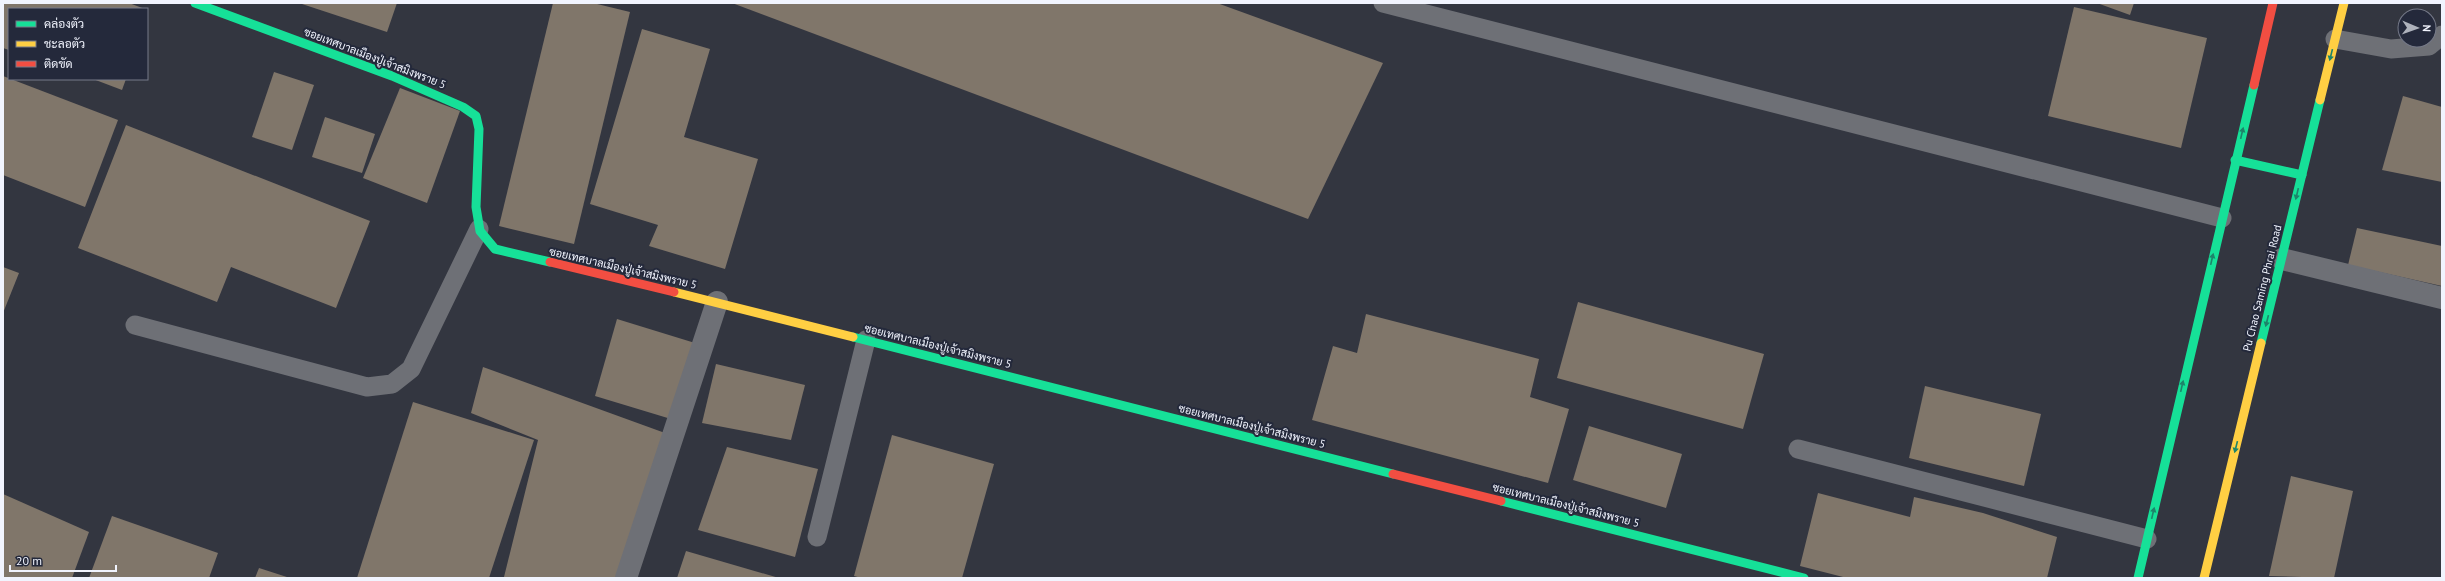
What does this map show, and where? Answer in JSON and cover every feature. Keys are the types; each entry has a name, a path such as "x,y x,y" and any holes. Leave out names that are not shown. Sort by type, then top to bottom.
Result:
{"street":[{"name":"ซอยเทศบาลเมืองปู่เจ้าสมิงพราย 5","path":"195,3 422,88 468,108 476,116 479,128 476,203 479,229 486,240 495,249 717,302 1804,578"},
{"path":"2138,578 2273,3"},
{"name":"Pu Chao Saming Phrai Road","path":"2204,578 2344,3"},
{"path":"2235,160 2302,175"},
{"path":"2282,259 2442,298"},
{"path":"626,578 717,302"}],"lane":[{"path":"1383,3 2222,218"},
{"path":"2335,40 2391,49 2429,46 2442,35"},
{"path":"135,325 367,387 392,384 411,369 479,229"},
{"path":"817,537 866,340"},
{"path":"1798,449 2147,539"}],"building":[{"path":"3,3 129,3 142,8 8,8 8,50 3,48"},
{"path":"299,3 397,3 387,32"},
{"path":"553,3 593,3 630,12 574,244 499,226"},
{"path":"732,3 1217,3 1383,63 1308,219"},
{"path":"2097,3 2134,3 2130,15"},
{"path":"2074,7 2207,38 2181,148 2048,116"},
{"path":"642,29 710,49 684,137 758,159 725,269 649,246 658,225 590,204"},
{"path":"274,72 314,85 292,150 252,137"},
{"path":"3,76 8,78 8,80 13,80 118,120 85,207 3,175"},
{"path":"96,80 126,80 122,90"},
{"path":"400,88 460,111 427,203 363,178"},
{"path":"2403,96 2442,107 2442,182 2382,170"},
{"path":"325,117 375,134 362,173 312,157"},
{"path":"126,125 370,221 336,308 231,267 217,302 78,248"},
{"path":"2357,228 2442,246 2442,286 2348,265"},
{"path":"3,267 19,273 3,313"},
{"path":"1578,302 1764,354 1743,429 1557,378"},
{"path":"1366,314 1539,359 1530,397 1569,409 1548,483 1312,420 1333,346 1357,353"},
{"path":"617,319 695,343 671,419 595,396"},
{"path":"716,364 805,385 791,440 702,423"},
{"path":"483,367 665,433 618,578 504,577 538,440 471,413"},
{"path":"1925,386 2041,414 2024,486 1909,458"},
{"path":"413,402 534,440 489,578 357,578"},
{"path":"1589,426 1682,454 1666,508 1573,480"},
{"path":"892,435 994,464 962,578 861,578 854,576"},
{"path":"727,447 818,469 795,557 698,530"},
{"path":"2291,476 2353,491 2334,578 2269,576"},
{"path":"1818,493 1910,517 1914,497 1983,513 2057,537 2047,578 1847,578 1800,566"},
{"path":"3,494 89,532 72,578 3,578"},
{"path":"112,516 218,553 209,578 89,578"},
{"path":"686,551 779,578 677,578"},
{"path":"259,568 290,578 255,578"}],"traffic: fast":[{"path":"195,3 392,76 463,107 476,116 479,129 476,207 480,231 495,249 550,262"},
{"path":"2138,578 2254,85"},
{"path":"2261,343 2320,100"},
{"path":"2235,160 2302,175"},
{"path":"853,337 1393,474"},
{"path":"1501,501 1804,578"}],"traffic: slow":[{"path":"2320,100 2344,3"},
{"path":"674,292 853,337"},
{"path":"2204,578 2261,343"}],"traffic: jam":[{"path":"2254,85 2273,3"},
{"path":"550,262 674,292"},
{"path":"1393,474 1501,501"}]}
